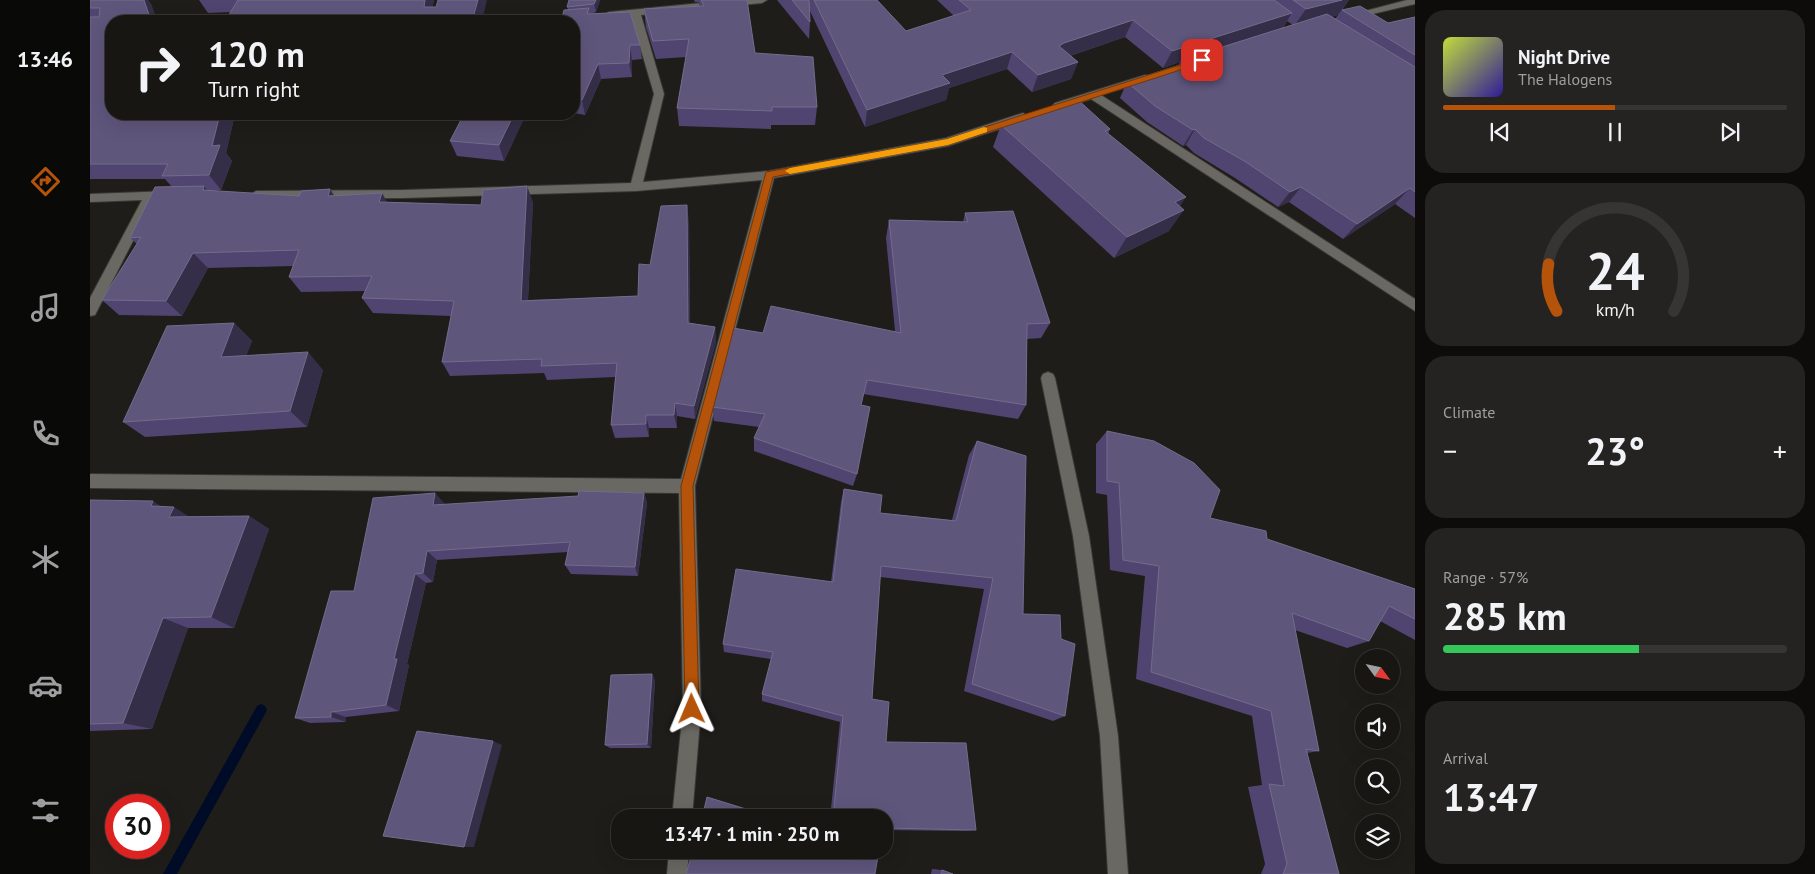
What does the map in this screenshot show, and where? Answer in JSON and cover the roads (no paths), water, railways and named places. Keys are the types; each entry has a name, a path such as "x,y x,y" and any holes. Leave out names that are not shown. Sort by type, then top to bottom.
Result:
{"street":[{"path":"635,12 648,0"},
{"path":"598,17 762,0"},
{"path":"1335,20 1415,1"},
{"path":"635,12 659,94 636,187"},
{"path":"247,195 403,194 636,187 769,175 948,142 1156,75"},
{"path":"1093,95 1415,306"},
{"path":"683,809 692,709 687,486 769,175"},
{"path":"90,198 179,195"},
{"path":"90,312 150,196"},
{"path":"1048,378 1084,555 1109,736 1118,874"},
{"path":"90,481 687,486"},
{"path":"676,874 678,859"}],"waterway":[{"path":"170,874 261,710"}]}
